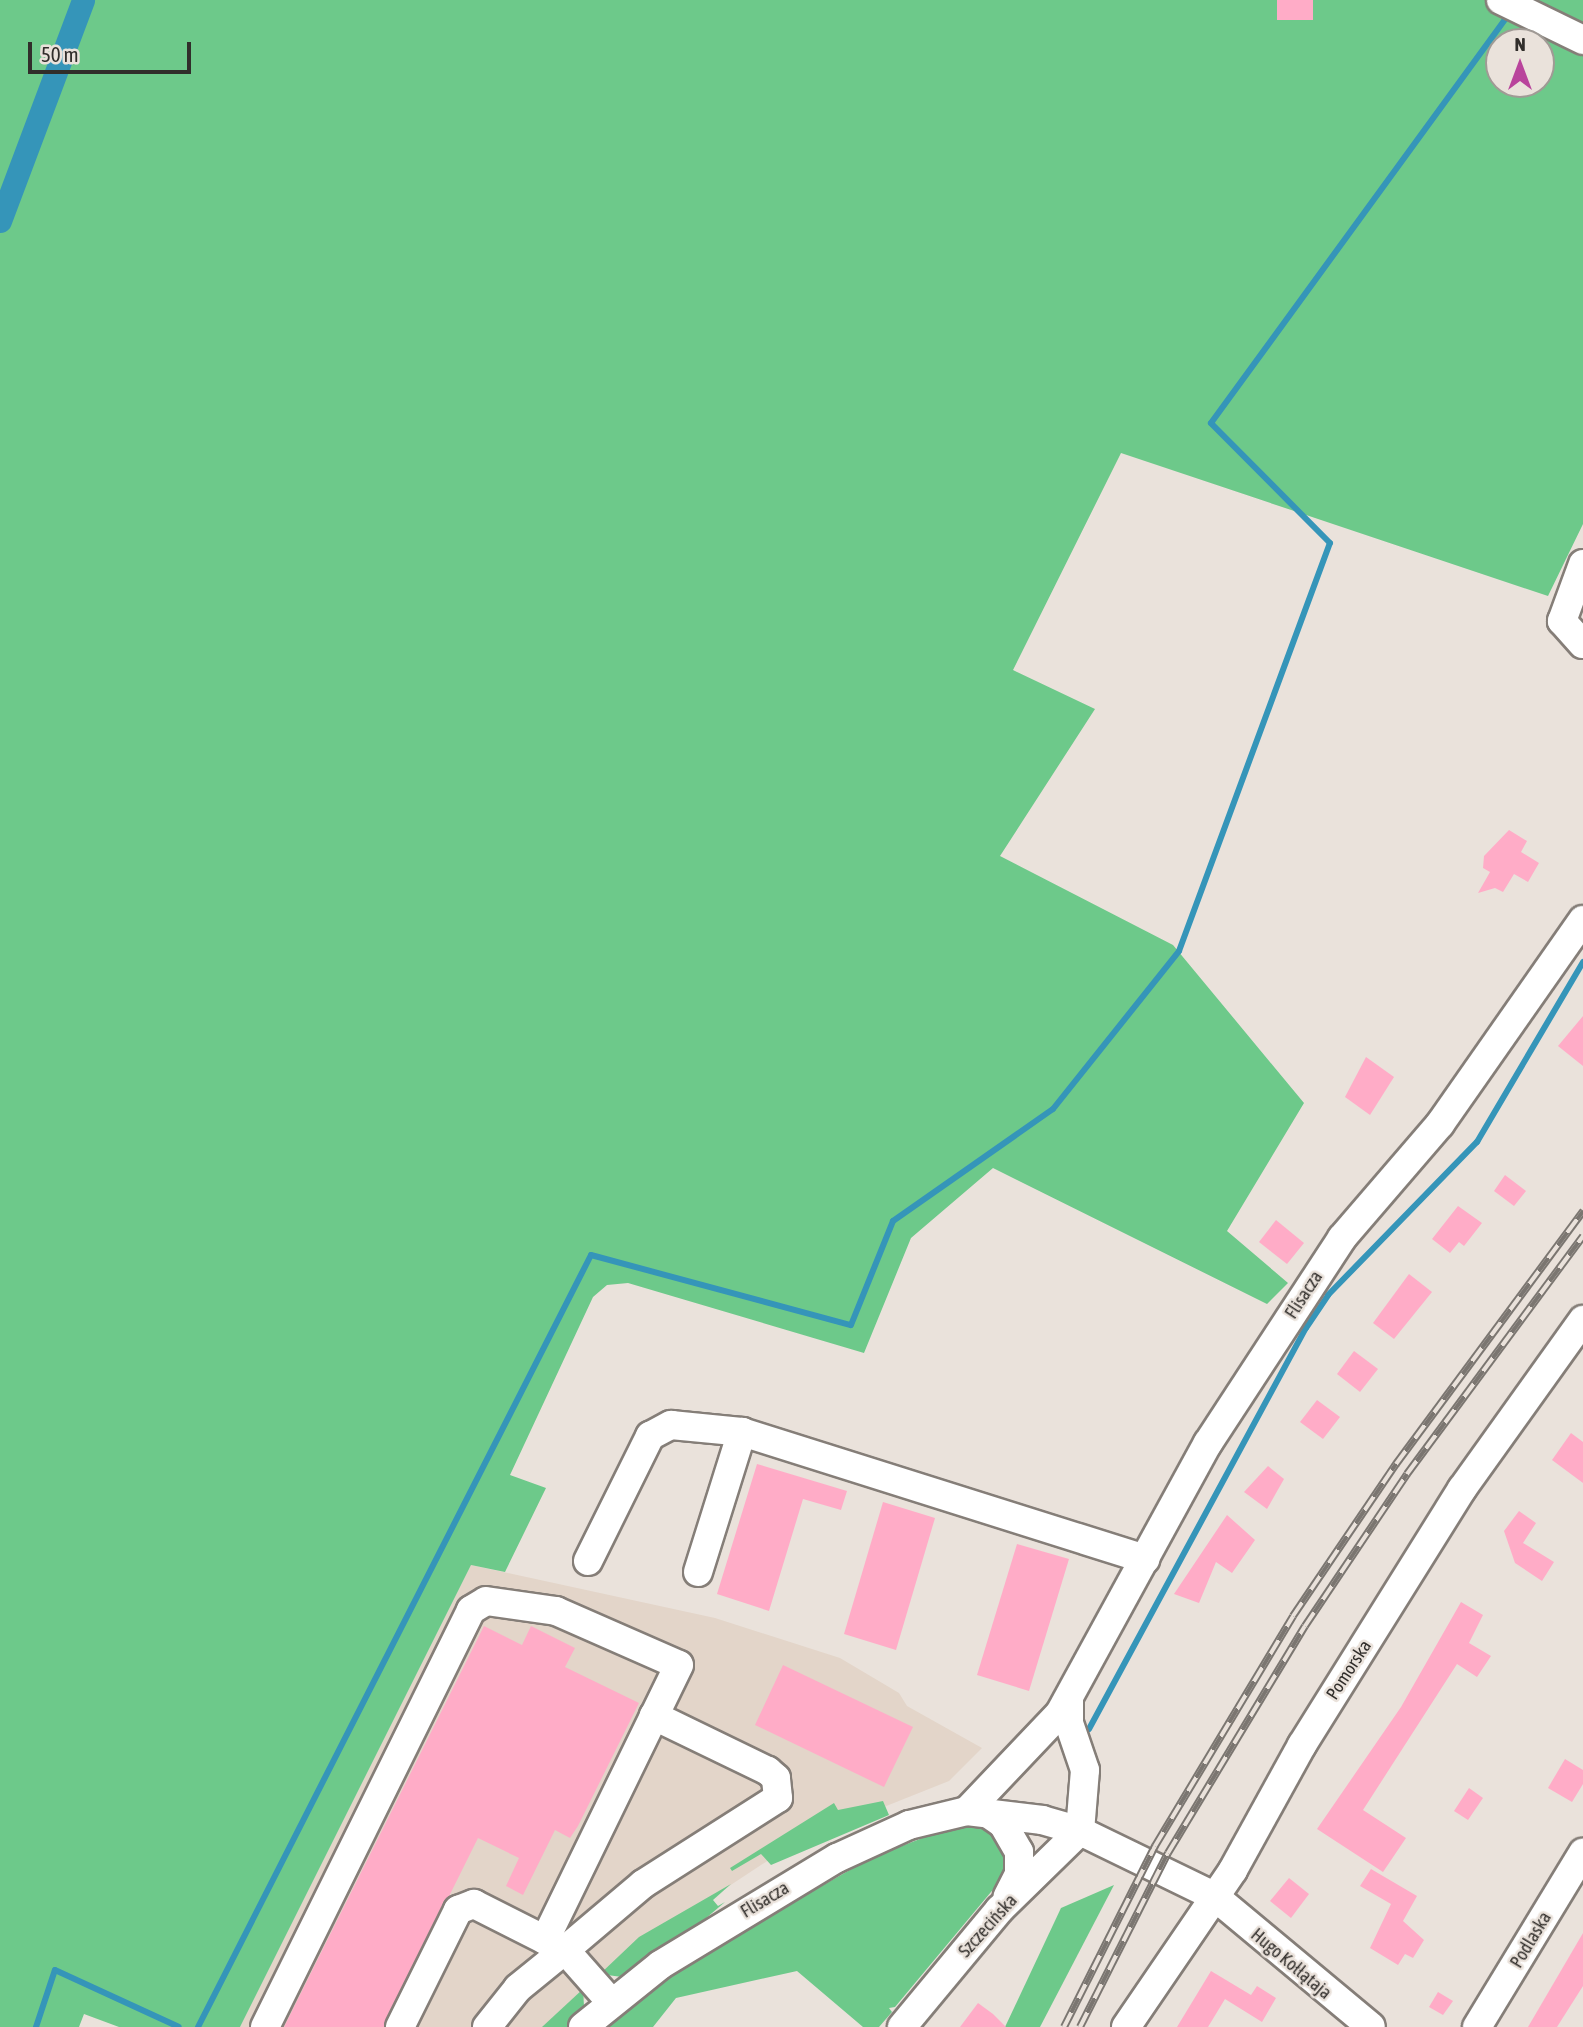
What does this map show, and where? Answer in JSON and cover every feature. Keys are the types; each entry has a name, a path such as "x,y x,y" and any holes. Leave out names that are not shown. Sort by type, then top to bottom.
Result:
{"street":[{"path":"1501,0 1583,40"},
{"path":"1583,564 1562,621 1583,643"},
{"name":"Flisacza","path":"977,1811 1069,1700 1208,1443 1342,1238 1440,1124 1583,920"},
{"name":"Pomorska","path":"1126,2027 1214,1896 1462,1489 1583,1320"},
{"path":"588,1561 650,1436 671,1425 742,1432 1145,1559"},
{"path":"698,1572 742,1432"},
{"path":"265,2027 471,1610 486,1601 556,1611 679,1665 654,1716 555,1945"},
{"path":"1069,1700 1069,1723 1085,1770 1080,1831"},
{"path":"486,2027 555,1945 643,1884 778,1798 779,1787 768,1771 654,1716"},
{"path":"977,1811 1010,1834 1021,1861 1017,1880 999,1910"},
{"name":"Flisacza","path":"583,2027 611,2002 710,1933 837,1858 909,1825 977,1811 1080,1831"},
{"name":"Hugo Kołłątaja","path":"1080,1831 1214,1896 1371,2027"},
{"name":"Szczecińska","path":"902,2027 999,1910 1080,1831"},
{"name":"Podlaska","path":"1477,2027 1583,1853"},
{"path":"400,2027 458,1910 474,1904 555,1945 611,2002"}],"shaded area":[{"path":"471,1565 715,1618 840,1658 899,1693 907,1706 982,1748 949,1781 796,1842 652,1937 554,2027 240,2027"}],"green space":[{"path":"0,0 1583,0 1583,524 1548,596 1121,453 1013,670 1095,709 1000,856 1173,945 1304,1103 1227,1231 1288,1283 1267,1304 993,1168 911,1238 864,1353 628,1283 607,1285 593,1297 510,1475 546,1488 505,1572 471,1565 240,2027 119,2027 84,2014 79,2027 0,2027"},
{"path":"883,1801 889,1815 771,1865 761,1854 732,1871 730,1868 834,1803 838,1810"},
{"path":"977,1822 999,1833 1011,1868 895,2007 889,2008 892,2012 879,2027 863,2027 797,1971 676,1998 653,2027 598,2027 633,1997 803,1890 804,1896 871,1858 925,1837 924,1831"},
{"path":"731,1884 713,1900 718,1906 725,1902 685,1936 622,1977 600,1974 639,1937"},
{"path":"1114,1885 1040,2027 1005,2027 1061,1908"},
{"path":"583,1989 584,2006 569,2027 542,2027"}],"building":[{"path":"1277,0 1313,0 1313,20 1277,20"},
{"path":"1509,830 1527,841 1521,852 1539,863 1528,882 1514,874 1503,892 1495,888 1478,893 1490,872 1483,868 1484,856"},
{"path":"1583,1016 1583,1066 1558,1046"},
{"path":"1366,1057 1394,1077 1370,1115 1345,1097"},
{"path":"1505,1175 1526,1191 1514,1206 1494,1191"},
{"path":"1458,1206 1482,1223 1464,1246 1459,1242 1450,1253 1432,1239"},
{"path":"1276,1220 1304,1243 1287,1264 1259,1242"},
{"path":"1409,1274 1432,1292 1394,1339 1373,1323"},
{"path":"1354,1351 1378,1369 1360,1392 1337,1374"},
{"path":"1317,1400 1340,1417 1323,1439 1300,1422"},
{"path":"1571,1433 1583,1442 1583,1483 1552,1460"},
{"path":"757,1464 847,1491 841,1510 803,1499 769,1611 717,1594"},
{"path":"1268,1466 1284,1479 1267,1509 1244,1492"},
{"path":"883,1502 935,1518 896,1650 844,1634"},
{"path":"1519,1511 1536,1523 1523,1543 1554,1562 1542,1581 1515,1563 1504,1531"},
{"path":"1227,1515 1255,1540 1232,1573 1216,1562 1199,1603 1174,1594"},
{"path":"1017,1544 1069,1559 1029,1691 977,1675"},
{"path":"1461,1602 1483,1615 1469,1643 1491,1656 1477,1677 1457,1664 1363,1810 1406,1838 1383,1872 1317,1829 1401,1707"},
{"path":"484,1626 522,1645 531,1626 575,1648 565,1667 639,1703 578,1826 570,1838 555,1830 523,1895 506,1886 519,1858 478,1838 384,2027 284,2027"},
{"path":"783,1665 913,1727 884,1787 755,1725"},
{"path":"1565,1759 1583,1770 1583,1784 1572,1802 1548,1788"},
{"path":"1469,1788 1483,1798 1468,1820 1454,1811"},
{"path":"1371,1869 1417,1896 1403,1921 1424,1940 1413,1958 1405,1954 1398,1965 1370,1948 1391,1904 1360,1886"},
{"path":"1289,1878 1309,1894 1291,1918 1270,1901"},
{"path":"1583,1933 1583,1986 1557,2027 1528,2027"},
{"path":"1211,1971 1251,1995 1257,1986 1276,1998 1262,2022 1225,1999 1208,2027 1177,2027"},
{"path":"1438,1992 1453,2001 1443,2015 1429,2007"},
{"path":"978,2003 993,2014 1006,2027 960,2027"}],"waterway":[{"path":"0,221 83,0"},
{"path":"198,2027 591,1255 851,1325 893,1221 1053,1109 1179,951 1330,543 1211,423 1509,14"},
{"path":"1089,1729 1306,1328 1328,1295 1477,1142 1583,962"},
{"path":"36,2027 55,1970 179,2027"}],"railway":[{"path":"1064,2027 1155,1846 1293,1616 1396,1464 1583,1211"},
{"path":"1080,2027 1168,1853 1305,1626 1407,1474 1583,1236"}]}
